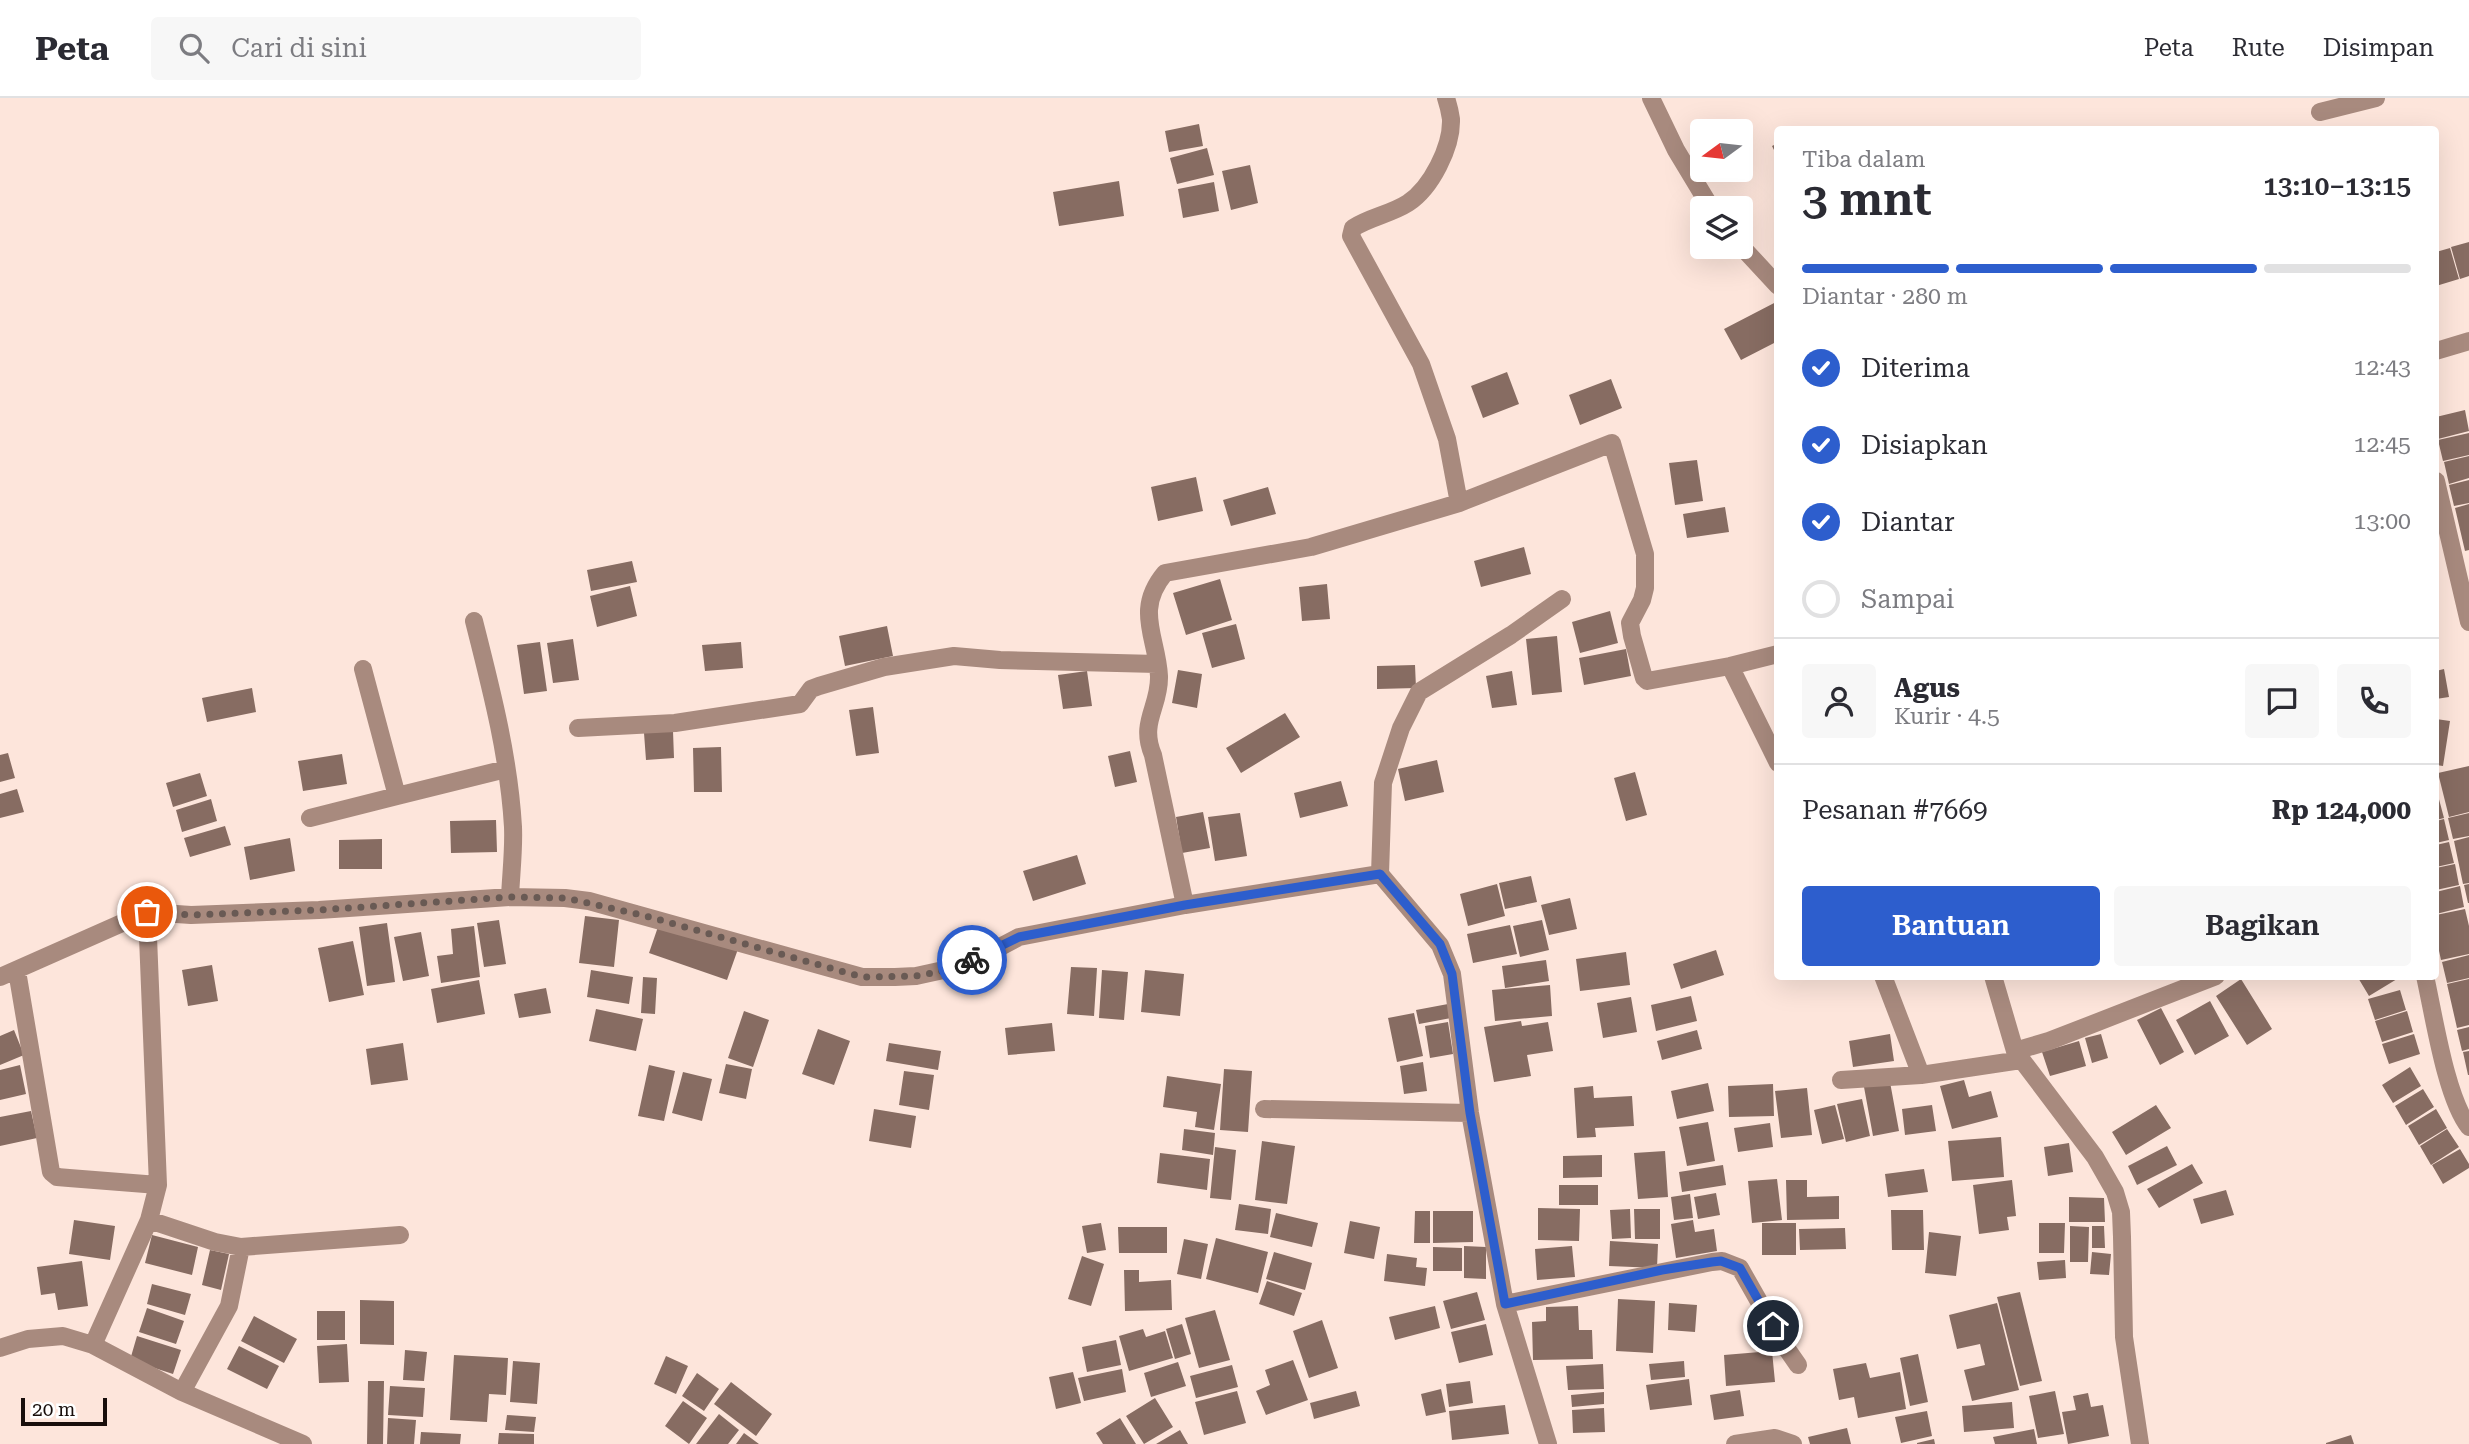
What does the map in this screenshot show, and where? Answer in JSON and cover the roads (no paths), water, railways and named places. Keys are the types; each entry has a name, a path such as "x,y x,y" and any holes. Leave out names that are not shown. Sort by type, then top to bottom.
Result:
{"street":[{"path":"1446,98 1451,120 1439,167 1430,182 1405,205 1353,228 1351,236 1421,364 1447,439 1459,503"},
{"path":"1651,98 1676,150 1704,196"},
{"path":"2320,112 2376,98"},
{"path":"1753,259 1774,282"},
{"path":"2439,350 2469,341"},
{"path":"1185,905 1153,755 1147,740 1158,687 1157,664 1147,626 1152,594 1164,573 1311,547 1459,503 1612,443 1645,554 1646,577 1642,600 1630,623 1641,673 1647,681 1774,655"},
{"path":"2439,494 2469,622"},
{"path":"1548,1444 1505,1304 1470,1113 1452,974 1440,944 1380,874 1383,783 1401,728 1419,692 1511,635 1562,599"},
{"path":"474,621 506,769 513,830 510,897"},
{"path":"578,729 675,723 800,704 811,689 819,686 884,667 937,658 968,656 1000,660 1157,664"},
{"path":"1730,666 1774,755"},
{"path":"363,669 397,796"},
{"path":"310,818 506,769"},
{"path":"158,1185 57,1177 51,1172 8,974 147,912 191,915 319,910 510,897 565,898 589,901 862,977 916,976 948,970 1019,937 1185,905 1380,874"},
{"path":"93,1345 149,1220 158,1185 147,912"},
{"path":"1885,980 1921,1074"},
{"path":"1994,980 2018,1055 2095,1157 2115,1192 2121,1212 2124,1337 2140,1444"},
{"path":"1841,1080 1921,1074 2018,1055 2206,980"},
{"path":"2426,980 2458,1111 2469,1127"},
{"path":"1264,1109 1470,1113"},
{"path":"149,1220 215,1242 241,1247 400,1236"},
{"path":"183,1392 229,1306 241,1247"},
{"path":"1505,1304 1662,1270 1721,1261 1740,1268 1798,1365"},
{"path":"0,1348 28,1339 63,1336 93,1345 183,1392 303,1444"},
{"path":"1735,1444 1775,1438 1793,1444"}]}
